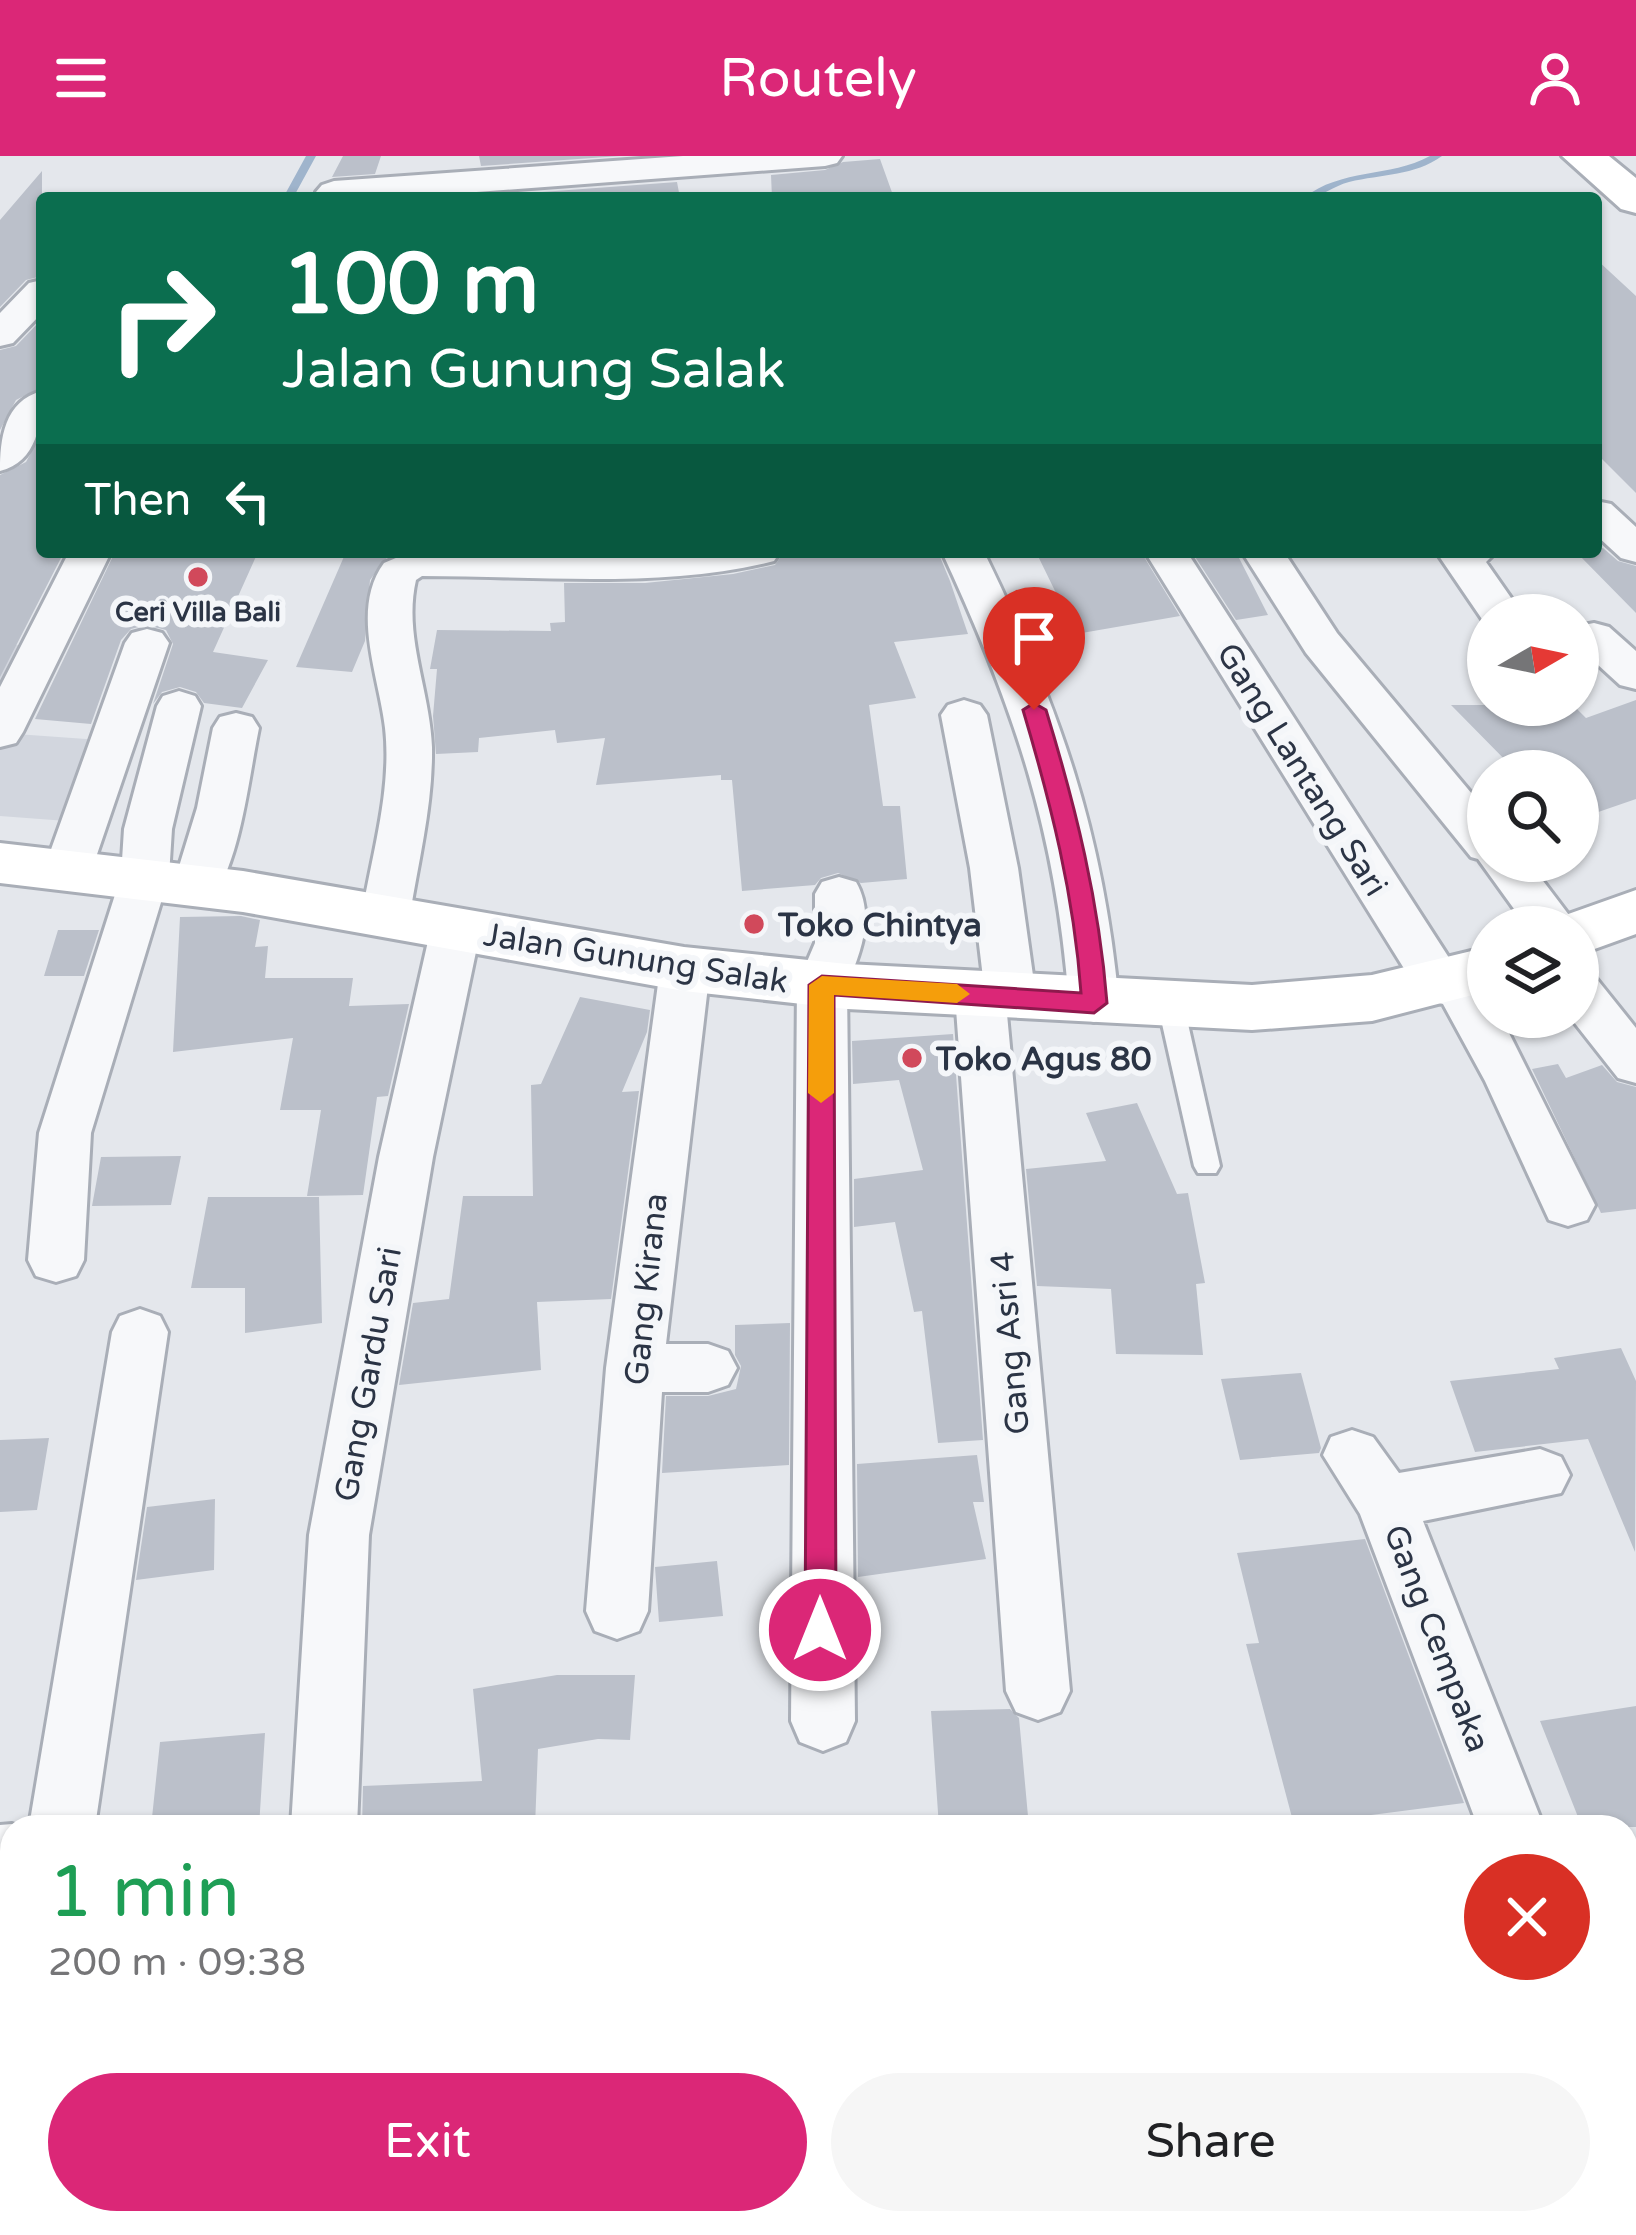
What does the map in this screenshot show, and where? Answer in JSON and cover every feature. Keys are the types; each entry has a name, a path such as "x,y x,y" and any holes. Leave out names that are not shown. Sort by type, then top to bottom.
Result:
{"main road":[{"path":"1583,156 1636,200"},
{"name":"Jalan Gunung Salak","path":"0,862 171,881 386,914 685,969 822,985 1171,1006 1374,1000 1462,979"},
{"path":"1599,925 1636,911"}],"street":[{"path":"334,192 410,172 825,156"},
{"path":"0,334 36,297"},
{"path":"0,459 36,412"},
{"path":"1602,519 1636,548"},
{"path":"0,732 87,558"},
{"path":"386,914 409,755 408,715 392,630 395,578 418,563 714,558"},
{"path":"966,558 1034,710 1066,815 1088,922 1094,1003"},
{"name":"Gang Lantang Sari","path":"1170,558 1462,979 1568,1204"},
{"path":"1267,558 1322,643 1467,819"},
{"path":"1461,558 1486,594"},
{"path":"1599,642 1636,675"},
{"path":"68,869 147,643"},
{"path":"171,881 148,829 179,706"},
{"name":"Gang Asri 4","path":"964,715 994,868 995,996 1038,1691"},
{"path":"56,1260 65,1133 171,881 220,808 232,743 163,759"},
{"path":"1518,882 1537,906"},
{"path":"823,1721 822,985 840,943 839,894"},
{"name":"Gang Gardu Sari","path":"324,1815 339,1535 406,1157 457,928"},
{"name":"Gang Kirana","path":"617,1611 635,1368 685,969"},
{"path":"1599,1017 1636,1064"},
{"path":"64,1815 140,1332"},
{"path":"635,1368 708,1368"},
{"name":"Gang Cempaka","path":"1505,1815 1369,1478 1540,1475"}],"lane":[{"path":"1171,1006 1207,1166"}],"shaded area":[{"path":"0,643 55,649 16,734 128,742 93,823 0,816"}],"building":[{"path":"343,156 381,156 375,174 332,177"},
{"path":"479,156 620,156 481,166"},
{"path":"880,159 892,192 772,192 771,175 825,170 843,162"},
{"path":"42,171 42,192 36,192 36,278 26,280 0,307 0,220"},
{"path":"677,182 679,192 542,192"},
{"path":"1602,265 1636,296 1636,493 1602,459"},
{"path":"36,325 36,390 16,400 0,430 0,350 16,346"},
{"path":"36,443 36,558 61,558 0,677 0,475 26,462"},
{"path":"1602,548 1618,561 1636,566 1636,613 1582,558 1602,558"},
{"path":"112,558 255,558 213,652 268,660 242,708 204,703 196,692 180,687 162,692 153,704 173,644 166,630 146,625 131,629 121,640 91,724 35,719"},
{"path":"343,558 386,558 370,580 365,641 352,672 296,667"},
{"path":"780,558 940,558 968,634 894,642 916,698 869,705 883,806 900,806 907,879 861,883 838,873 815,885 742,891 732,780 721,780 721,775 596,785 605,738 557,743 555,730 479,738 478,752 436,754 437,669 430,669 437,630 551,631 550,623 565,622 564,583 645,583 775,565"},
{"path":"1039,558 1145,558 1180,616 1076,634"},
{"path":"1196,558 1239,558 1268,615 1236,620"},
{"path":"1636,700 1636,799 1599,812 1599,750 1495,750 1472,726 1599,726 1599,713"},
{"path":"1451,705 1467,705 1467,721"},
{"path":"180,917 260,920 255,947 268,946 265,978 353,978 349,1006 409,1004 388,1096 377,1097 363,1195 307,1196 321,1110 280,1110 293,1038 173,1052"},
{"path":"58,930 99,930 84,976 44,976"},
{"path":"580,997 650,1010 647,1032 622,1092 639,1091 611,1299 537,1302 541,1370 399,1385 413,1303 449,1299 463,1196 533,1196 531,1085 541,1084"},
{"path":"953,1034 983,1440 938,1443 922,1311 914,1312 895,1222 854,1227 854,1179 923,1170 899,1080 853,1084 852,1041"},
{"path":"1558,1064 1566,1078 1602,1065 1617,1082 1636,1087 1636,1209 1601,1213 1532,1069"},
{"path":"1137,1103 1177,1194 1188,1193 1205,1283 1196,1284 1203,1355 1116,1354 1111,1289 1037,1286 1026,1169 1106,1161 1086,1113"},
{"path":"181,1156 171,1205 92,1206 101,1157"},
{"path":"208,1197 319,1197 322,1323 245,1333 245,1288 191,1288"},
{"path":"790,1323 789,1465 662,1473 666,1396 708,1396 736,1389 741,1366 735,1355 735,1325"},
{"path":"1621,1348 1636,1381 1635,1552 1588,1439 1475,1452 1450,1381 1559,1369 1554,1358"},
{"path":"1301,1373 1319,1453 1240,1460 1221,1379"},
{"path":"49,1438 37,1510 0,1512 0,1440"},
{"path":"977,1455 984,1502 973,1502 986,1559 858,1577 857,1464"},
{"path":"215,1499 214,1570 136,1580 147,1507"},
{"path":"1365,1539 1464,1803 1371,1815 1291,1815 1246,1644 1259,1643 1237,1553"},
{"path":"717,1561 723,1616 659,1622 655,1567"},
{"path":"557,1675 635,1675 630,1740 598,1739 538,1749 535,1815 362,1815 363,1786 482,1781 473,1689"},
{"path":"1636,1706 1636,1815 1577,1815 1540,1721"},
{"path":"1010,1709 1019,1718 1028,1815 938,1815 931,1711"},
{"path":"265,1733 260,1815 152,1815 160,1742"}],"waterway":[{"path":"291,192 311,156"},
{"path":"1318,192 1339,182 1421,165 1437,156"}],"slow traffic":[{"path":"821,1093 822,985 957,994"}],"place":[{"name":"Ceri Villa Bali","path":"198,577"},
{"name":"Toko Chintya","path":"754,924"},
{"name":"Toko Agus 80","path":"912,1058"}],"route":[{"path":"820,1630 822,985 1094,1003 1088,922 1066,815 1034,710"}]}
